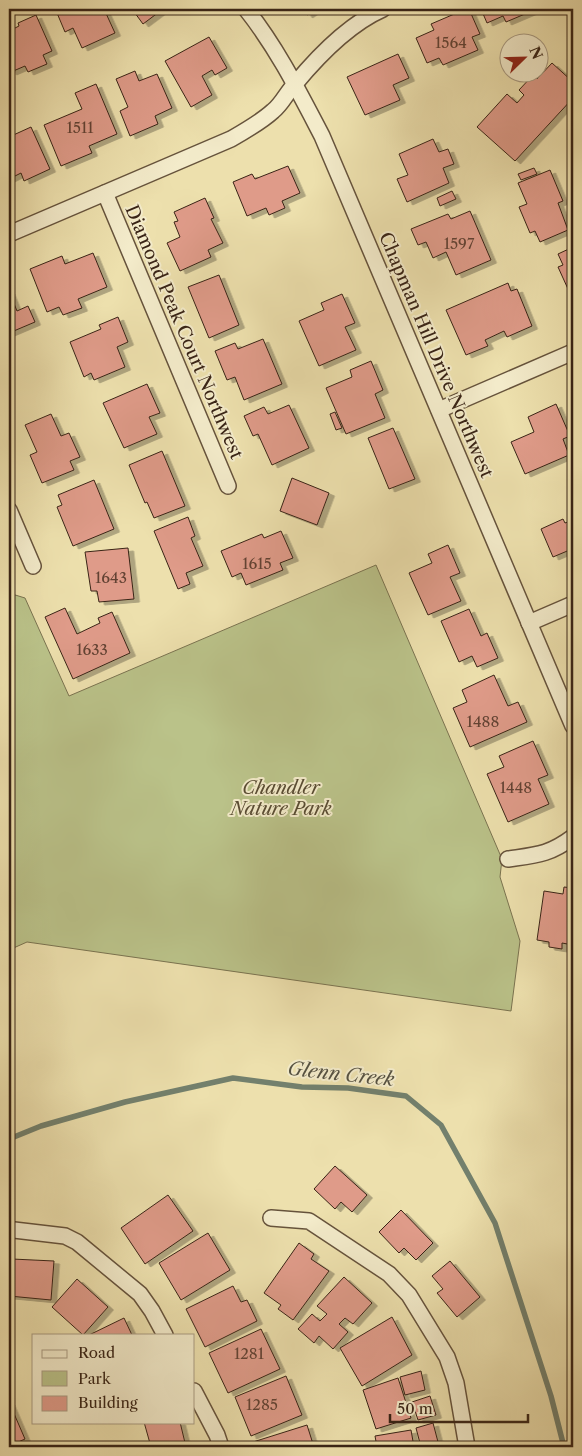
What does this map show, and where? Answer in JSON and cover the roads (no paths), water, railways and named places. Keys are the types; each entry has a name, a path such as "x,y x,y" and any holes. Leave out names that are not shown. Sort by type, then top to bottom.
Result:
{"street":[{"name":"Chapman Hill Drive Northwest","path":"246,9 264,32 295,84 322,136 573,726"},
{"path":"9,234 231,139 255,125 274,110 295,84 344,34 358,23 383,9"},
{"name":"Diamond Peak Court Northwest","path":"105,193 228,486"},
{"path":"439,410 573,352"},
{"path":"9,510 33,566"},
{"path":"529,623 573,604"},
{"path":"508,859 542,855 564,844 573,837"},
{"path":"271,1218 309,1221 389,1274 409,1295 447,1357 456,1383 467,1447"},
{"path":"14,1230 65,1236 77,1242 140,1294 164,1334"},
{"path":"195,1393 217,1435 221,1447"}],"waterway":[{"name":"Glenn Creek","path":"9,1139 41,1126 125,1102 233,1078 302,1087 348,1088 406,1096 441,1125 495,1223 551,1396 564,1447"}],"park label":[{"name":"Chandler Nature Park","path":"281,798"}]}
